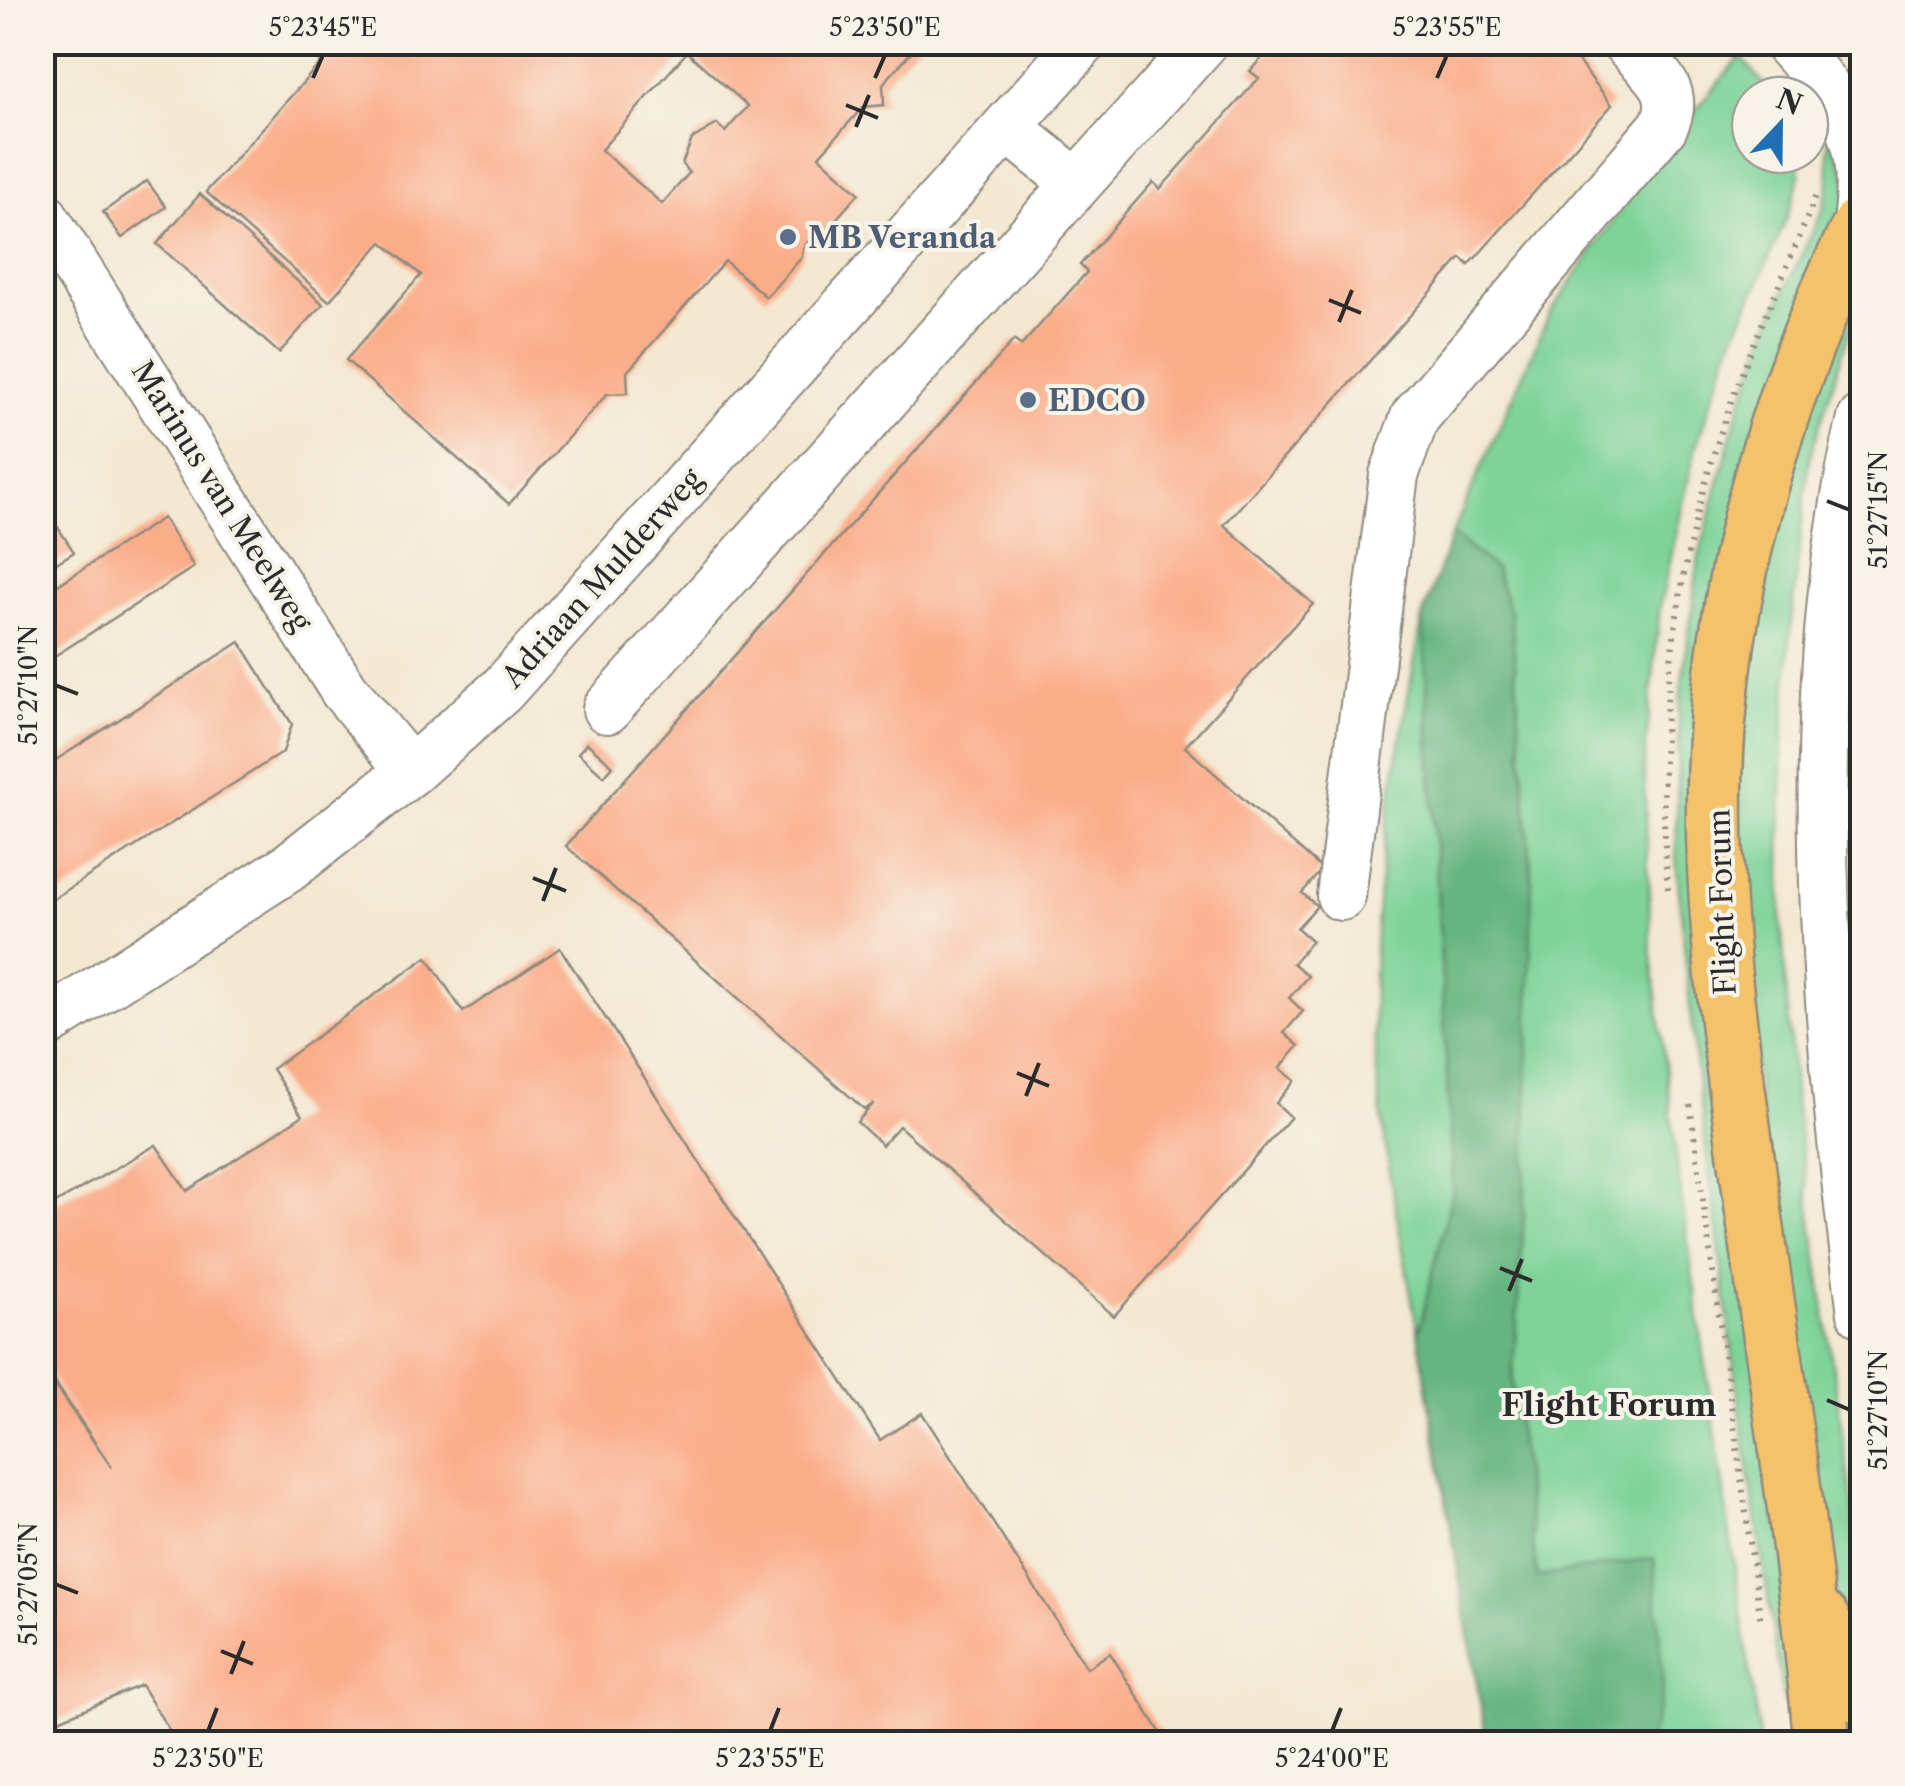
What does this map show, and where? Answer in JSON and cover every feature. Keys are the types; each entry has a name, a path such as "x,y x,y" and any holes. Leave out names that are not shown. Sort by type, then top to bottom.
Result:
{"main road":[{"name":"Flight Forum","path":"1822,1744 1810,1599 1723,983 1717,731 1736,585 1762,486 1795,377 1860,228"},
{"name":"Flight Forum","path":"1810,1599 1862,1696"}],"street":[{"name":"Adriaan Mulderweg","path":"42,1026 288,868 411,771 502,690 1083,42"},
{"path":"607,709 1204,42"},
{"path":"1341,896 1394,475 1405,440 1415,417 1663,127 1673,108 1671,94 1626,42"},
{"path":"1787,42 1840,106 1860,146 1860,228"},
{"path":"1007,127 1077,184"},
{"name":"Marinus van Meelweg","path":"42,214 344,690 411,771"},
{"path":"1862,418 1842,516 1828,658 1823,816 1840,1137 1862,1313"}],"green space":[{"path":"1741,57 1756,75 1730,75 1730,175 1800,176 1787,218 1729,348 1696,446 1660,606 1644,765 1651,947 1681,1195 1760,1743 1649,1743 1663,1690 1537,1578 1512,1381 1524,1217 1495,569 1452,534 1549,315 1662,148"},
{"path":"1830,136 1851,190 1707,653 1801,1702 1784,1704 1742,1427 1695,1059 1676,859 1679,708 1699,556 1738,412 1776,308 1822,212 1829,185"},
{"path":"1862,267 1862,292 1809,459 1791,623 1782,759 1781,920 1795,1103 1862,1571 1862,1677 1820,1553 1756,1076 1735,760 1750,616 1785,460"},
{"path":"1452,534 1495,569 1511,614 1532,882 1524,1217 1512,1381 1537,1577 1654,1558 1663,1690 1649,1743 1487,1743 1418,1334 1453,1190 1423,615"},
{"path":"1423,615 1453,1190 1418,1334 1379,1096 1374,965 1388,814"}],"building":[{"path":"339,42 920,42 883,84 884,105 863,107 819,156 859,193 823,234 814,235 803,248 802,257 766,297 725,261 627,372 628,393 607,394 509,504 346,360 421,275 382,242 329,301 206,192","holes":["687,52 748,106 725,132 717,124 692,139 682,164 689,173 662,204 601,150"]},
{"path":"1276,42 1563,42 1612,105 1469,265 1461,258 1224,525 1313,604 1185,747 1322,869 1302,893 1317,906 1297,928 1312,941 1293,963 1308,976 1289,998 1303,1011 1284,1033 1299,1046 1280,1068 1295,1081 1276,1103 1291,1117 1114,1316 899,1126 882,1145 857,1122 874,1103 865,1110 566,846 1014,340 1021,346 1087,272 1080,265 1153,182 1160,189 1259,78 1250,71"},
{"path":"147,181 166,207 122,238 103,212"},
{"path":"200,194 323,304 279,353 157,244"},
{"path":"42,503 74,552 42,572"},
{"path":"163,518 194,567 42,664 42,595"},
{"path":"240,642 292,724 283,752 42,906 42,769"},
{"path":"587,743 613,766 604,776 578,753"},
{"path":"560,948 880,1440 922,1413 1087,1668 1110,1653 1168,1744 178,1744 141,1685 42,1727 42,1384 50,1379 112,1468 42,1363 42,1211 156,1145 187,1191 302,1116 272,1069 427,957 463,1012"}],"place":[{"name":"MB Veranda","path":"788,237"},
{"name":"EDCO","path":"1028,400"}],"district":[{"name":"Flight Forum","path":"1609,1404"}]}
